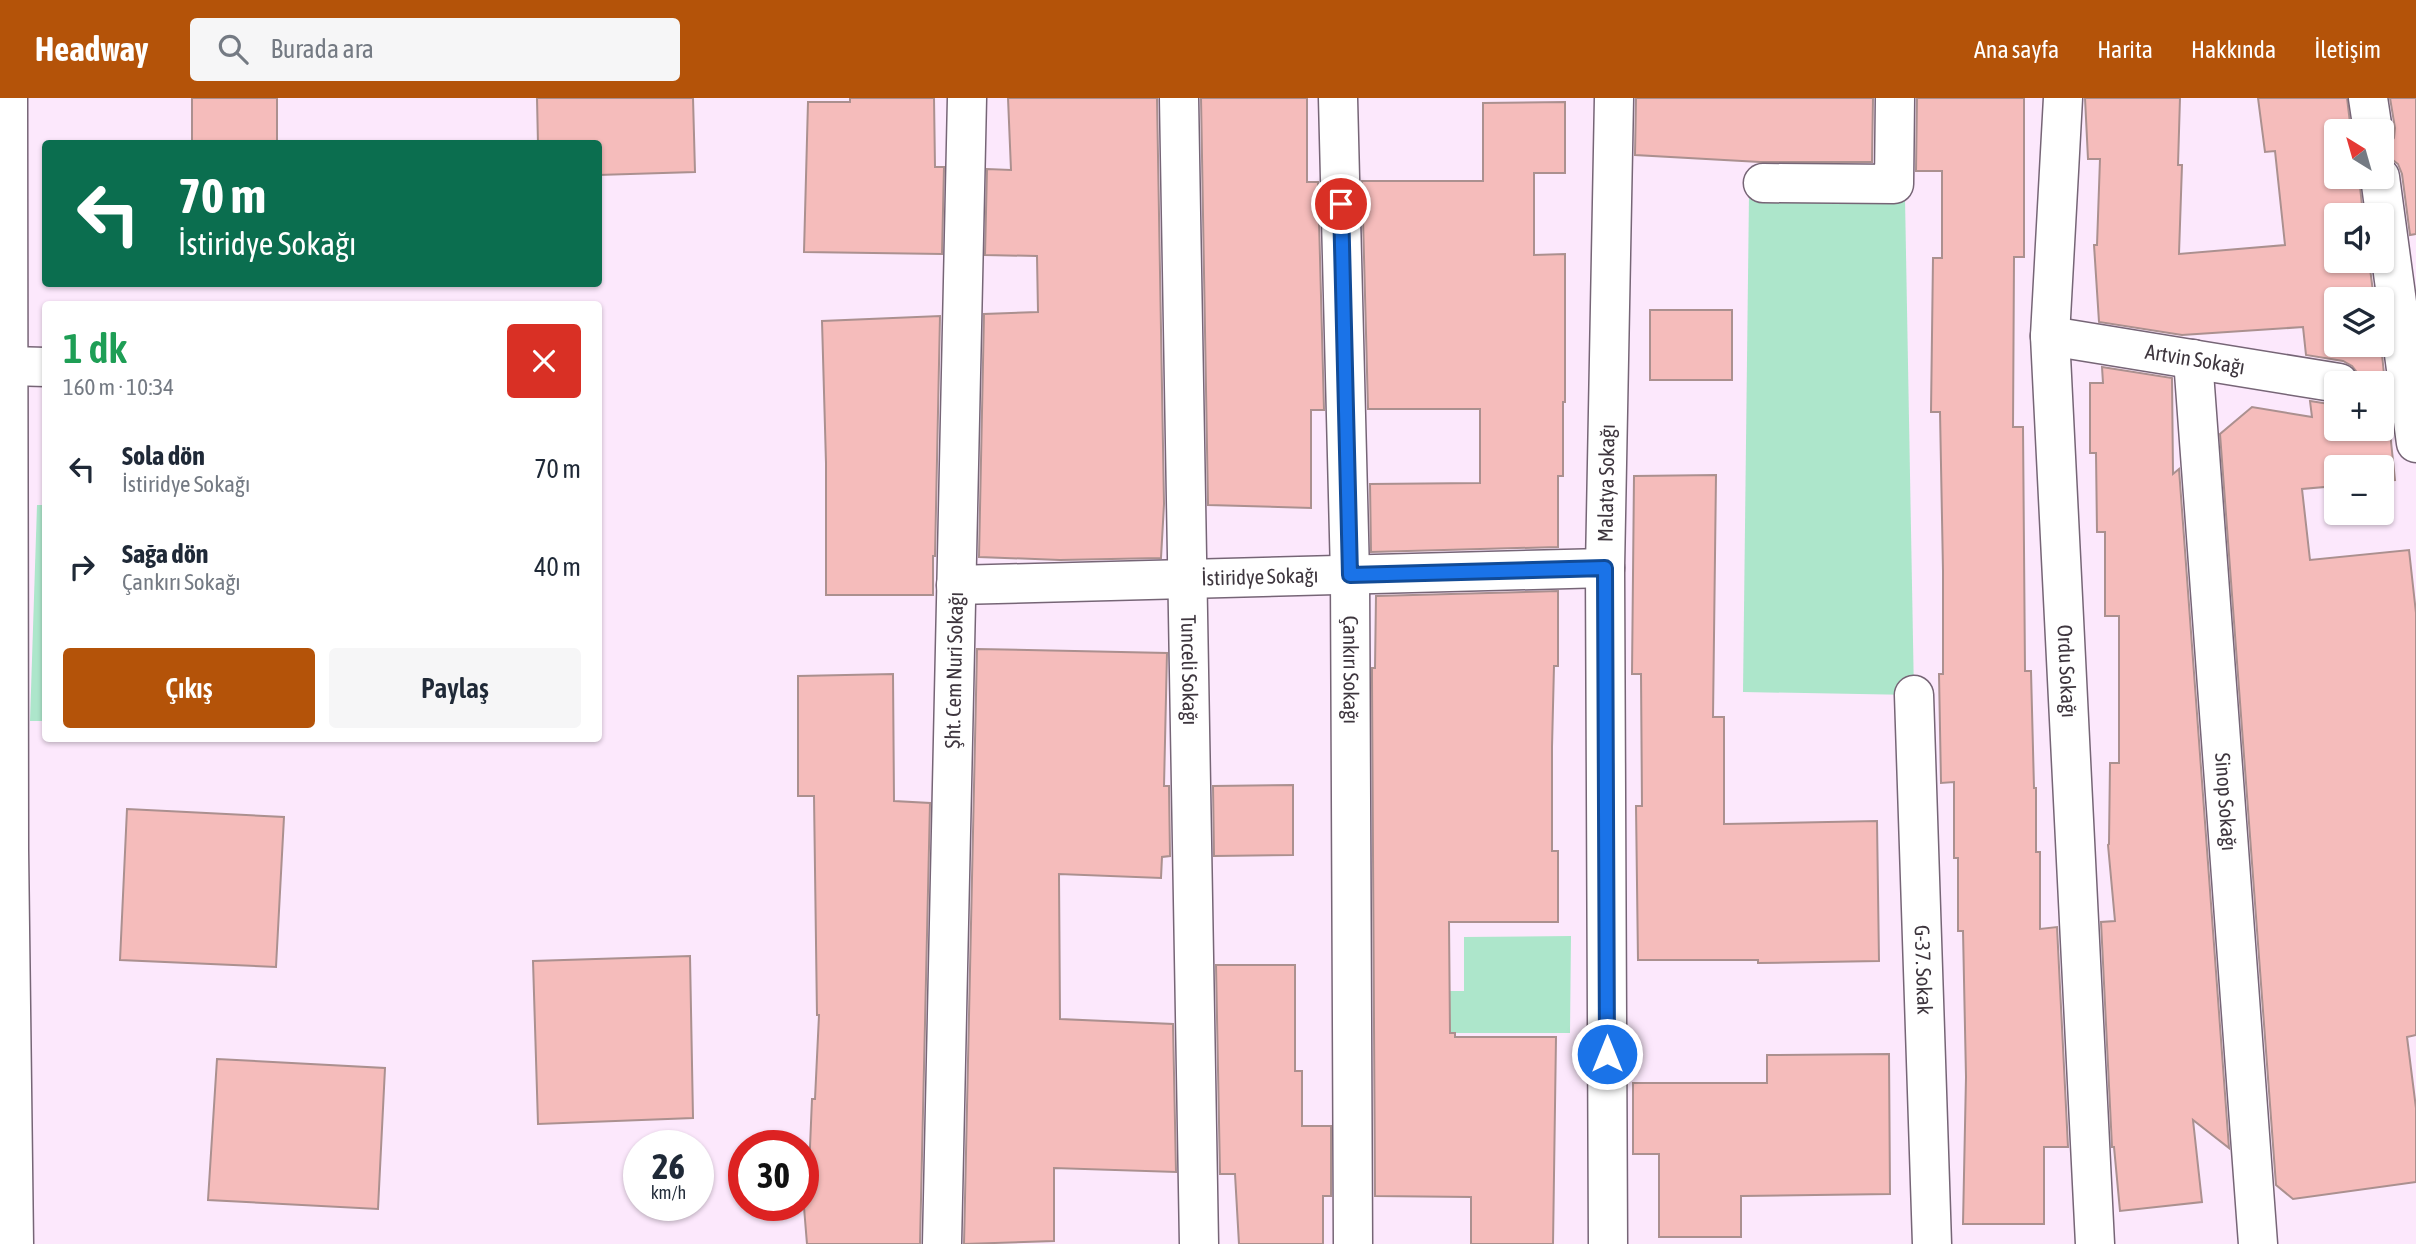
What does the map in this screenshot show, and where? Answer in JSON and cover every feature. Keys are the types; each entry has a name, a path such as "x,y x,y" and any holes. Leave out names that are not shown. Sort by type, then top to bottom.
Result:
{"street":[{"path":"8,98 28,367 4,850 14,1244"},
{"name":"Şht. Cem Nuri Sokağı","path":"942,1244 967,98"},
{"name":"Tunceli Sokağı","path":"1179,98 1199,1244"},
{"name":"Çankırı Sokağı","path":"1338,98 1350,575 1353,1244"},
{"name":"Malatya Sokağı","path":"1608,1244 1605,568 1614,98"},
{"path":"1763,183 1894,184 1895,98"},
{"name":"Ordu Sokağı","path":"2063,98 2050,336 2095,1244"},
{"path":"2368,98 2371,119"},
{"path":"2381,189 2408,415"},
{"name":"Artvin Sokağı","path":"2050,336 2324,381"},
{"name":"Sinop Sokağı","path":"2193,359 2258,1244"},
{"name":"İstiridye Sokağı","path":"956,585 1605,568"},
{"name":"G-37. Sokak","path":"1914,695 1932,1244"}],"green space":[{"path":"1749,194 1905,198 1914,695 1743,692"},
{"path":"37,505 42,505 42,721 30,721"},
{"path":"1571,936 1570,1033 1396,1033 1395,991 1464,991 1464,937"}],"building":[{"path":"192,98 277,98 277,140 192,140"},
{"path":"537,98 693,98 695,172 602,175 602,140 538,140"},
{"path":"850,98 934,98 935,167 944,167 942,254 804,252 808,102 850,102"},
{"path":"1008,98 1157,98 1164,504 1161,558 1060,560 979,557 984,314 1038,312 1037,256 985,255 987,169 1011,170"},
{"path":"1201,98 1307,98 1307,182 1318,182 1324,410 1311,410 1311,508 1208,505"},
{"path":"1636,98 1873,98 1872,162 1760,162 1635,155"},
{"path":"1917,98 2024,98 2024,257 2014,257 2013,427 2023,427 2025,671 2031,671 2036,852 2040,852 2040,929 2057,927 2068,1147 2044,1147 2044,1224 1963,1224 1966,1077 1963,931 1958,931 1954,782 1941,783 1939,674 1943,674 1943,571 1940,412 1931,412 1933,258 1942,258 1942,171 1916,171"},
{"path":"2085,98 2180,98 2178,165 2182,165 2179,254 2285,245 2275,151 2265,152 2258,98 2347,98 2350,119 2324,119 2324,189 2360,189 2362,203 2324,203 2324,273 2371,273 2372,287 2324,287 2324,357 2382,357 2384,371 2356,371 2343,361 2306,355 2303,327 2182,335 2099,322 2094,245 2097,245 2100,159 2088,159"},
{"path":"2390,98 2416,98 2416,234 2410,235 2402,174 2394,161 2394,119"},
{"path":"1565,102 1565,173 1534,173 1534,255 1565,254 1565,402 1563,476 1558,476 1558,547 1371,552 1370,484 1480,483 1480,409 1368,409 1362,181 1483,181 1483,103"},
{"path":"1650,310 1732,310 1732,380 1650,380"},
{"path":"940,316 933,595 826,595 822,321"},
{"path":"2102,367 2172,378 2173,474 2179,469 2229,1148 2193,1120 2202,1202 2120,1211 2112,1147 2101,922 2115,921 2108,845 2110,763 2119,763 2119,616 2105,616 2105,532 2097,532 2096,453 2090,453 2090,383 2103,383"},
{"path":"2310,401 2324,403 2324,441 2391,441 2392,455 2324,455 2324,487 2302,489 2310,560 2409,550 2416,613 2416,1035 2407,1037 2416,1108 2416,1182 2293,1199 2276,1185 2220,434 2252,407 2312,417"},
{"path":"1716,475 1713,717 1724,717 1724,824 1877,821 1879,961 1758,963 1758,960 1638,960 1636,806 1642,806 1641,674 1632,674 1634,476"},
{"path":"1558,591 1558,666 1554,666 1552,747 1552,851 1558,851 1558,922 1449,922 1450,1033 1455,1033 1455,1037 1556,1037 1553,1244 1471,1244 1471,1197 1375,1196 1372,668 1375,668 1376,596"},
{"path":"977,649 1167,653 1164,786 1169,786 1170,856 1162,857 1161,878 1059,874 1060,1019 1173,1024 1176,1172 1054,1168 1054,1241 964,1244"},
{"path":"893,674 894,801 930,803 920,1244 807,1244 805,1221 819,1221 819,1130 811,1130 819,1015 814,796 798,796 798,676"},
{"path":"1293,785 1293,855 1214,856 1213,786"},
{"path":"127,809 284,817 276,967 120,960"},
{"path":"690,956 693,1118 538,1124 533,961"},
{"path":"1216,965 1295,965 1295,1071 1302,1071 1302,1126 1331,1126 1331,1196 1323,1196 1323,1244 1239,1244 1235,1174 1220,1174"},
{"path":"1889,1054 1890,1194 1741,1196 1741,1237 1659,1237 1659,1154 1633,1154 1633,1083 1767,1083 1767,1055"},
{"path":"217,1059 385,1068 378,1209 208,1200"}],"route":[{"path":"1341,204 1350,575 1605,568 1607,1054"}]}
